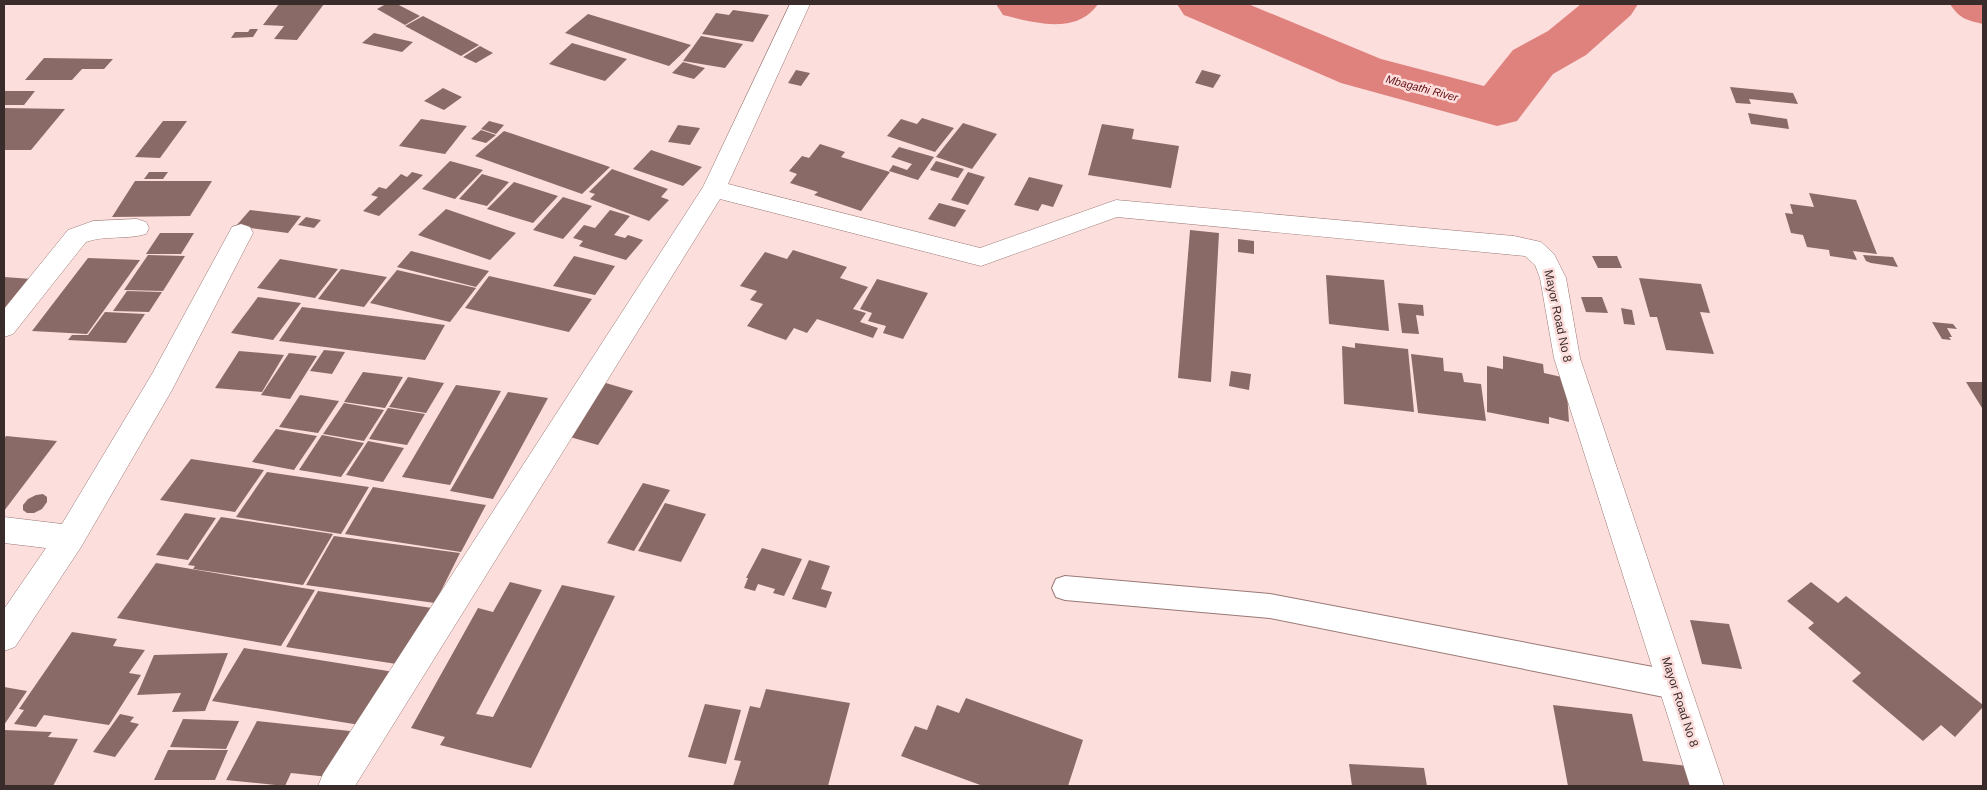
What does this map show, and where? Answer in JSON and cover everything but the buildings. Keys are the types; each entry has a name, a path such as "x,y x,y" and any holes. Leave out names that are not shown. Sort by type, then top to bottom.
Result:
{"street":[{"path":"335,786 714,189 800,4"},
{"name":"Mayor Road No 8","path":"714,189 981,257 1116,208 1532,248 1545,260 1553,278 1567,358 1707,786"},
{"path":"4,327 77,236 93,230 137,228"},
{"path":"4,636 70,538 162,382 241,233"},
{"path":"4,530 70,538"}],"lane":[{"path":"1066,588 1270,606 1674,685"}],"waterway":[{"name":"Mbagathi River","path":"1022,4 1062,9 1072,4"},
{"name":"Mbagathi River","path":"1203,4 1361,71 1497,108 1533,62 1567,43 1612,4"},
{"name":"Mbagathi River","path":"1976,4 1983,8"}]}
